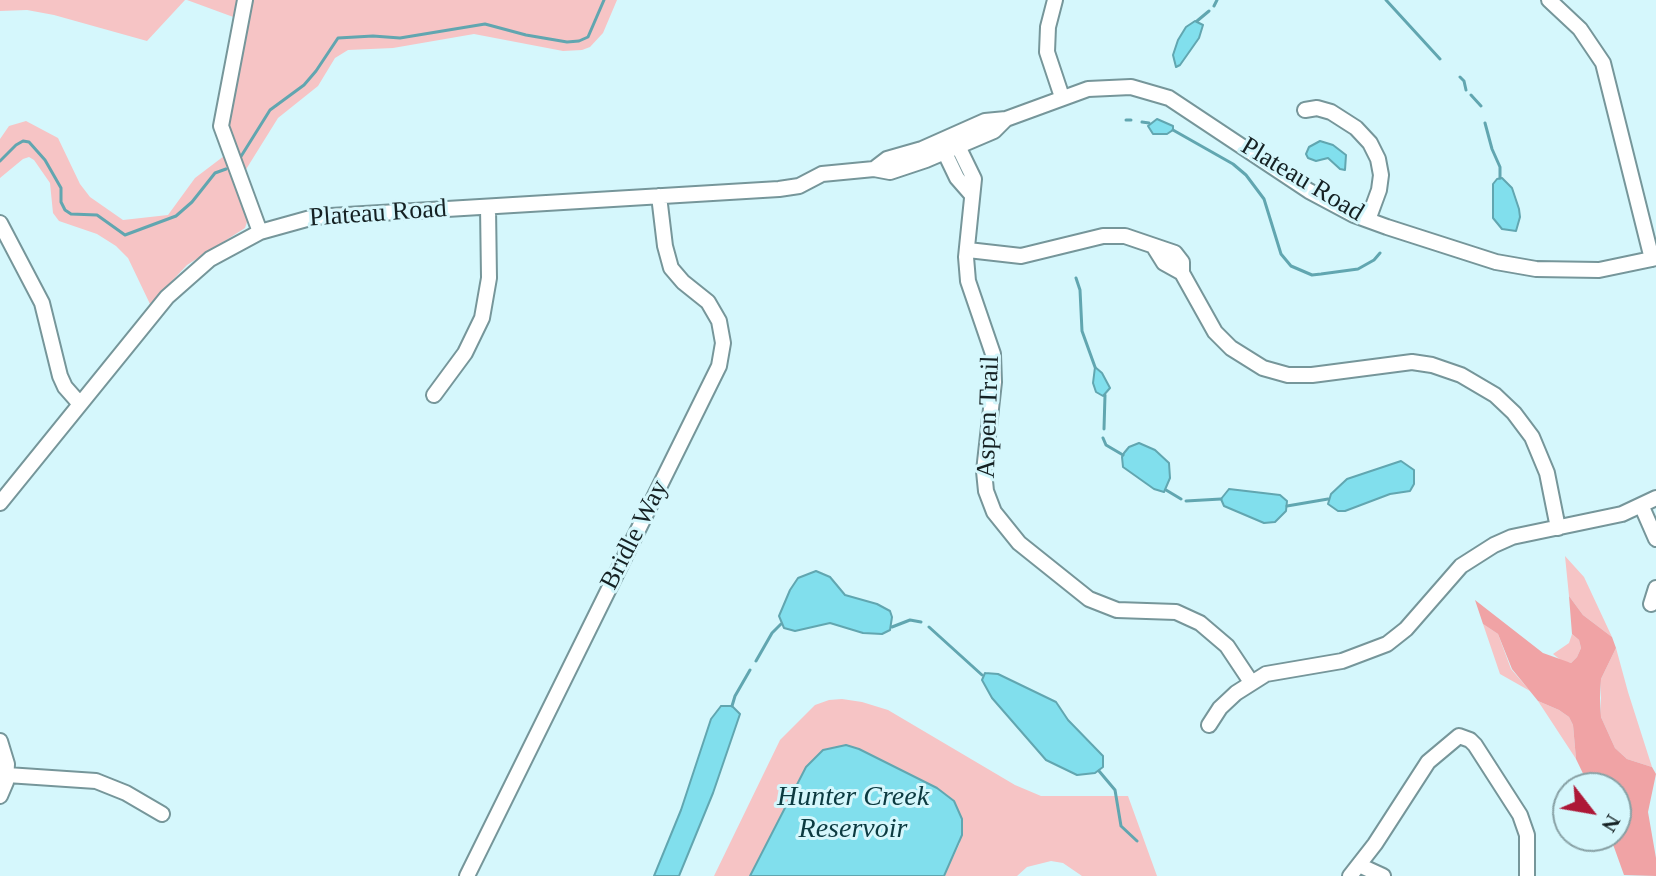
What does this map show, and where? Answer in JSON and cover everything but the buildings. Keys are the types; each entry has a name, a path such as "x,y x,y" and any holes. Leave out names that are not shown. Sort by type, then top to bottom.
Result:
{"street":[{"path":"245,0 221,126 260,232"},
{"path":"1055,0 1048,27 1047,52 1062,97"},
{"path":"1549,0 1588,38 1603,63 1654,259"},
{"name":"Plateau Road","path":"0,503 153,313 181,283 210,259 260,232 314,217 799,186 822,174 874,169 887,159 951,146 994,131 1006,119 1062,97 1107,87 1131,87 1159,93 1309,191 1368,220 1482,258 1536,269 1599,270 1654,259"},
{"path":"1305,110 1317,108 1331,112 1356,128 1370,143 1381,175 1368,220"},
{"name":"Aspen Trail","path":"951,146 974,179 966,269 971,293 993,354 994,382 984,478 990,503 1001,523 1019,543 1068,585 1097,603 1117,610 1176,612 1200,623 1227,646 1251,682"},
{"name":"Bridle Way","path":"467,876 719,366 723,343 719,321 708,302 671,268 659,196"},
{"path":"434,395 465,353 482,318 489,278 488,207"},
{"path":"0,223 42,303 60,376 80,404"},
{"path":"968,250 1021,256 1115,235 1135,239 1154,247 1164,263 1182,273 1215,332 1241,356 1263,368 1288,375 1312,375 1412,362 1447,369 1484,387 1514,413 1537,447 1547,473 1558,528"},
{"path":"1209,725 1220,708 1251,682 1275,671 1342,661 1378,649 1406,629 1454,574 1482,551 1512,537 1608,518 1642,507 1656,498"},
{"path":"1642,507 1656,539"},
{"path":"1651,604 1656,588"},
{"path":"1383,876 1354,871 1428,762 1455,738 1463,737 1480,752 1520,815 1527,835 1527,876"},
{"path":"0,741 7,764 0,796"},
{"path":"7,775 96,781 126,793 162,814"}],"shaded area":[{"path":"0,0 185,0 147,41 54,15 27,10 0,11"},
{"path":"187,0 240,0 236,18"},
{"path":"252,0 617,0 603,33 590,47 582,50 563,51 474,34 393,48 348,50 335,58 318,86 278,118 245,171 234,149 227,120"},
{"path":"26,121 58,138 80,184 90,197 123,220 168,215 195,178 224,156 248,219 245,228 187,265 150,304 128,258 116,246 97,234 59,221 53,213 50,183 34,160 29,157 23,159 0,178 0,139 9,126"},
{"path":"1565,556 1584,577 1612,637 1583,615 1569,596"},
{"path":"1569,596 1583,615 1612,637 1616,648 1601,679 1600,698 1601,717 1615,748 1627,759 1652,767 1656,774 1648,812 1656,876 1624,875 1616,852 1632,852 1632,772 1582,772 1576,759 1573,725 1569,717 1538,701 1512,669 1498,634 1483,624 1475,600 1543,653 1571,663 1581,648 1579,640 1572,634"},
{"path":"1483,624 1498,634 1511,669 1530,691 1500,674"},
{"path":"1572,634 1579,640 1581,648 1571,663 1553,654 1569,643"},
{"path":"1616,648 1652,767 1627,759 1615,748 1601,717 1601,679"},
{"path":"842,699 888,710 1015,785 1041,796 1128,796 1157,876 1082,876 1063,863 1051,861 1027,867 1017,876 944,876 960,843 954,801 937,788 846,745 823,750 806,767 750,876 714,876 780,740 815,705"},
{"path":"1538,701 1569,717 1573,725 1576,759"}],"water":[{"path":"1195,21 1203,25 1199,38 1176,67 1173,55 1178,40 1186,27"},
{"path":"1157,119 1173,126 1173,130 1167,134 1153,134 1148,126"},
{"path":"1320,141 1333,145 1346,155 1345,170 1328,158 1316,161 1308,158 1309,147"},
{"path":"1502,178 1512,188 1519,209 1516,231 1502,229 1493,218 1493,184"},
{"path":"1095,367 1110,388 1103,396 1096,392 1093,383"},
{"path":"1139,443 1155,450 1169,463 1170,478 1164,492 1154,489 1123,467 1124,453"},
{"path":"1401,461 1414,470 1414,484 1410,491 1390,494 1345,511 1338,511 1328,504 1331,494 1347,479"},
{"path":"1229,489 1280,495 1287,501 1286,511 1275,522 1264,523 1224,506 1221,499"},
{"path":"816,571 830,577 845,595 890,611 890,630 882,634 863,633 830,623 795,631 784,628 779,616 790,590 798,578"},
{"path":"985,673 998,674 1056,702 1068,720 1103,756 1103,767 1095,773 1077,775 1046,760 992,698 982,680"},
{"path":"721,706 732,706 740,714 713,793 679,876 654,876 681,810 711,719"},
{"name":"Hunter Creek Reservoir","path":"846,745 937,788 954,801 962,819 962,835 944,876 750,876 806,767 823,750"}],"waterway":[{"path":"240,158 270,110 304,85 338,38 400,38 485,24 526,35 579,41 588,37 604,0"},
{"path":"1214,6 1217,0"},
{"path":"1386,0 1440,59"},
{"path":"1197,21 1209,11"},
{"path":"1460,77 1466,90"},
{"path":"1471,95 1481,106"},
{"path":"1126,120 1131,120"},
{"path":"1142,122 1149,123"},
{"path":"1485,123 1500,167 1500,178"},
{"path":"1173,130 1233,164 1246,175 1264,199 1281,254 1291,266 1312,275 1358,269 1380,253"},
{"path":"0,161 16,145 29,142 45,160 61,188 61,202 65,210 71,214 97,215 125,235 176,216 192,202 215,173 226,169"},
{"path":"1076,278 1080,290 1082,331 1095,367"},
{"path":"1104,429 1105,395"},
{"path":"1103,438 1106,445 1123,455"},
{"path":"1166,490 1181,499"},
{"path":"1186,501 1221,499"},
{"path":"1287,506 1328,499"},
{"path":"892,627 910,620 921,622"},
{"path":"756,661 772,633 781,624"},
{"path":"929,627 982,675"},
{"path":"732,706 750,670"},
{"path":"1099,771 1115,790 1121,826 1137,841"}]}
